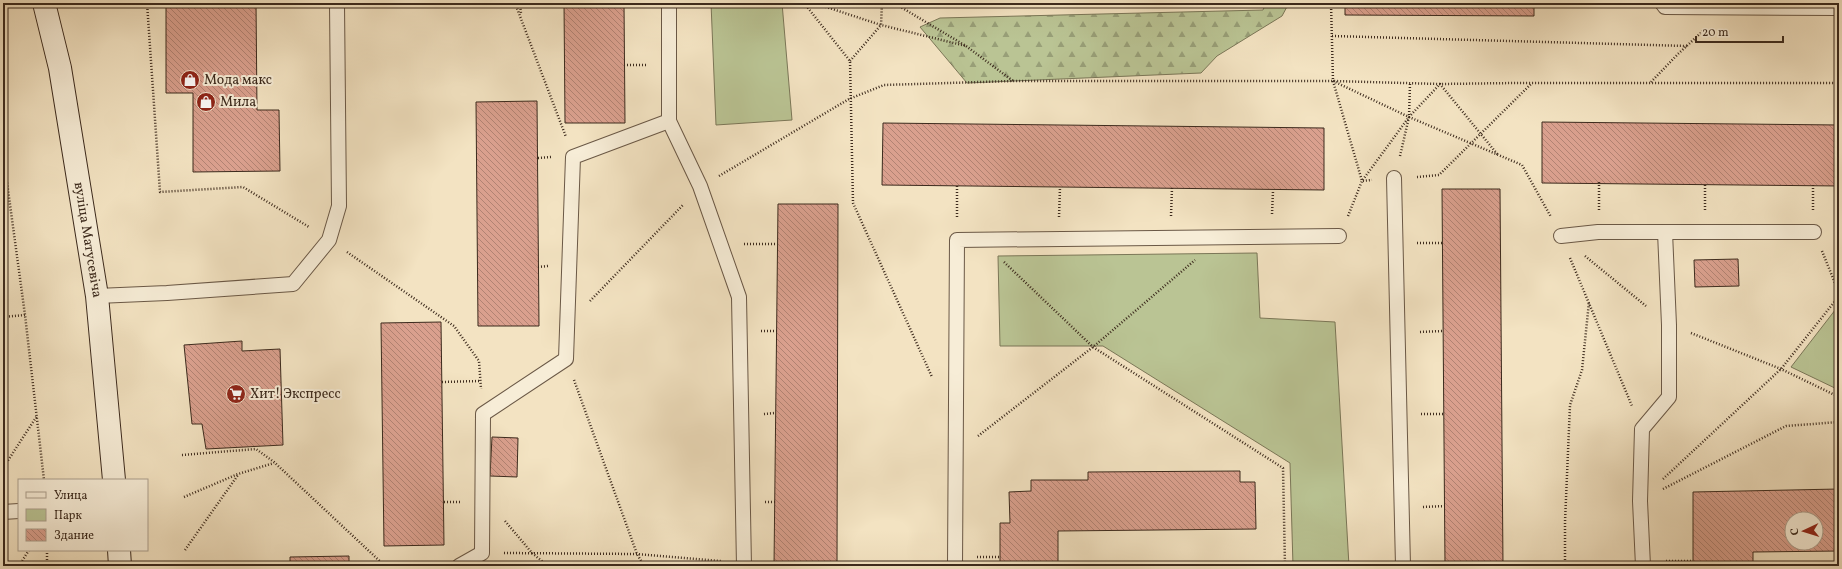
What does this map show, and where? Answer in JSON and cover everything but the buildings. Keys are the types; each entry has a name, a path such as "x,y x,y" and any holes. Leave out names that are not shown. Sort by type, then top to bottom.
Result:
{"main road":[{"name":"вуліца Матусевіча","path":"44,3 60,68 97,296 114,479"},
{"path":"119,551 120,566"}],"lane":[{"path":"669,3 669,121 700,186 739,297 745,565"},
{"path":"1662,3 1664,7 1839,8"},
{"path":"97,296 167,293 293,284 329,240 339,206 337,4"},
{"path":"459,566 482,553 483,414 566,359 573,157 669,121"},
{"path":"1394,178 1403,566"},
{"path":"1561,236 1598,232 1814,232"},
{"path":"1642,564 1640,501 1642,429 1669,397 1669,325 1665,232"},
{"path":"955,566 957,240 1339,236"},
{"path":"3,512 18,511"}],"path":[{"path":"147,3 160,192 243,187 329,240 454,326 478,361 483,414"},
{"path":"515,3 573,157"},
{"path":"520,3 521,17"},
{"path":"804,3 850,62 853,203 933,377"},
{"path":"814,3 881,25 966,46"},
{"path":"850,62 881,25 882,3"},
{"path":"894,3 966,46 1013,81"},
{"path":"1331,3 1333,81 1362,181 1439,175 1532,83"},
{"path":"1651,83 1687,46 1729,8"},
{"path":"1332,36 1687,46"},
{"path":"567,329 578,314 700,186 850,99 884,85 1013,81 1333,81 1410,84 1839,83"},
{"path":"1333,81 1409,117"},
{"path":"1394,178 1409,117 1410,84"},
{"path":"1409,117 1440,84"},
{"path":"1440,84 1499,156"},
{"path":"3,153 25,315 44,479"},
{"path":"1598,232 1599,182"},
{"path":"957,186 957,240"},
{"path":"1059,239 1060,187"},
{"path":"1171,238 1172,188"},
{"path":"1640,501 1781,368 1839,294 1814,232"},
{"path":"1561,236 1669,325 1781,368 1839,397"},
{"path":"956,454 1093,346 1221,237"},
{"path":"981,240 1093,346 1283,468 1285,566"},
{"path":"721,245 777,244"},
{"path":"1565,566 1565,522 1570,405 1582,370 1589,302"},
{"path":"3,317 25,315"},
{"path":"566,359 637,554 644,566"},
{"path":"442,382 480,381"},
{"path":"3,468 37,416"},
{"path":"1640,501 1786,426 1839,422"},
{"path":"182,455 256,449 274,462 385,566"},
{"path":"184,497 238,474 274,462"},
{"path":"185,550 238,474"},
{"path":"482,494 532,553 548,566"},
{"path":"19,566 28,551"},
{"path":"46,566 47,551"},
{"path":"482,553 637,554 745,565"},
{"path":"3,557 5,566"},
{"path":"1642,564 1693,560"}],"green space":[{"path":"711,3 782,3 792,120 716,125"},
{"path":"1266,3 1289,3 1282,16 1217,56 1201,73 967,83 920,27 940,18 1263,10"},
{"path":"1257,253 1260,318 1335,322 1349,566 1293,566 1290,463 1103,346 1000,346 998,256"},
{"path":"1839,305 1839,390 1791,367"}],"place":[{"name":"Мода макс","path":"190,80"},
{"name":"Мила","path":"206,102"},
{"name":"Хит! Экспресс","path":"236,394"}]}
